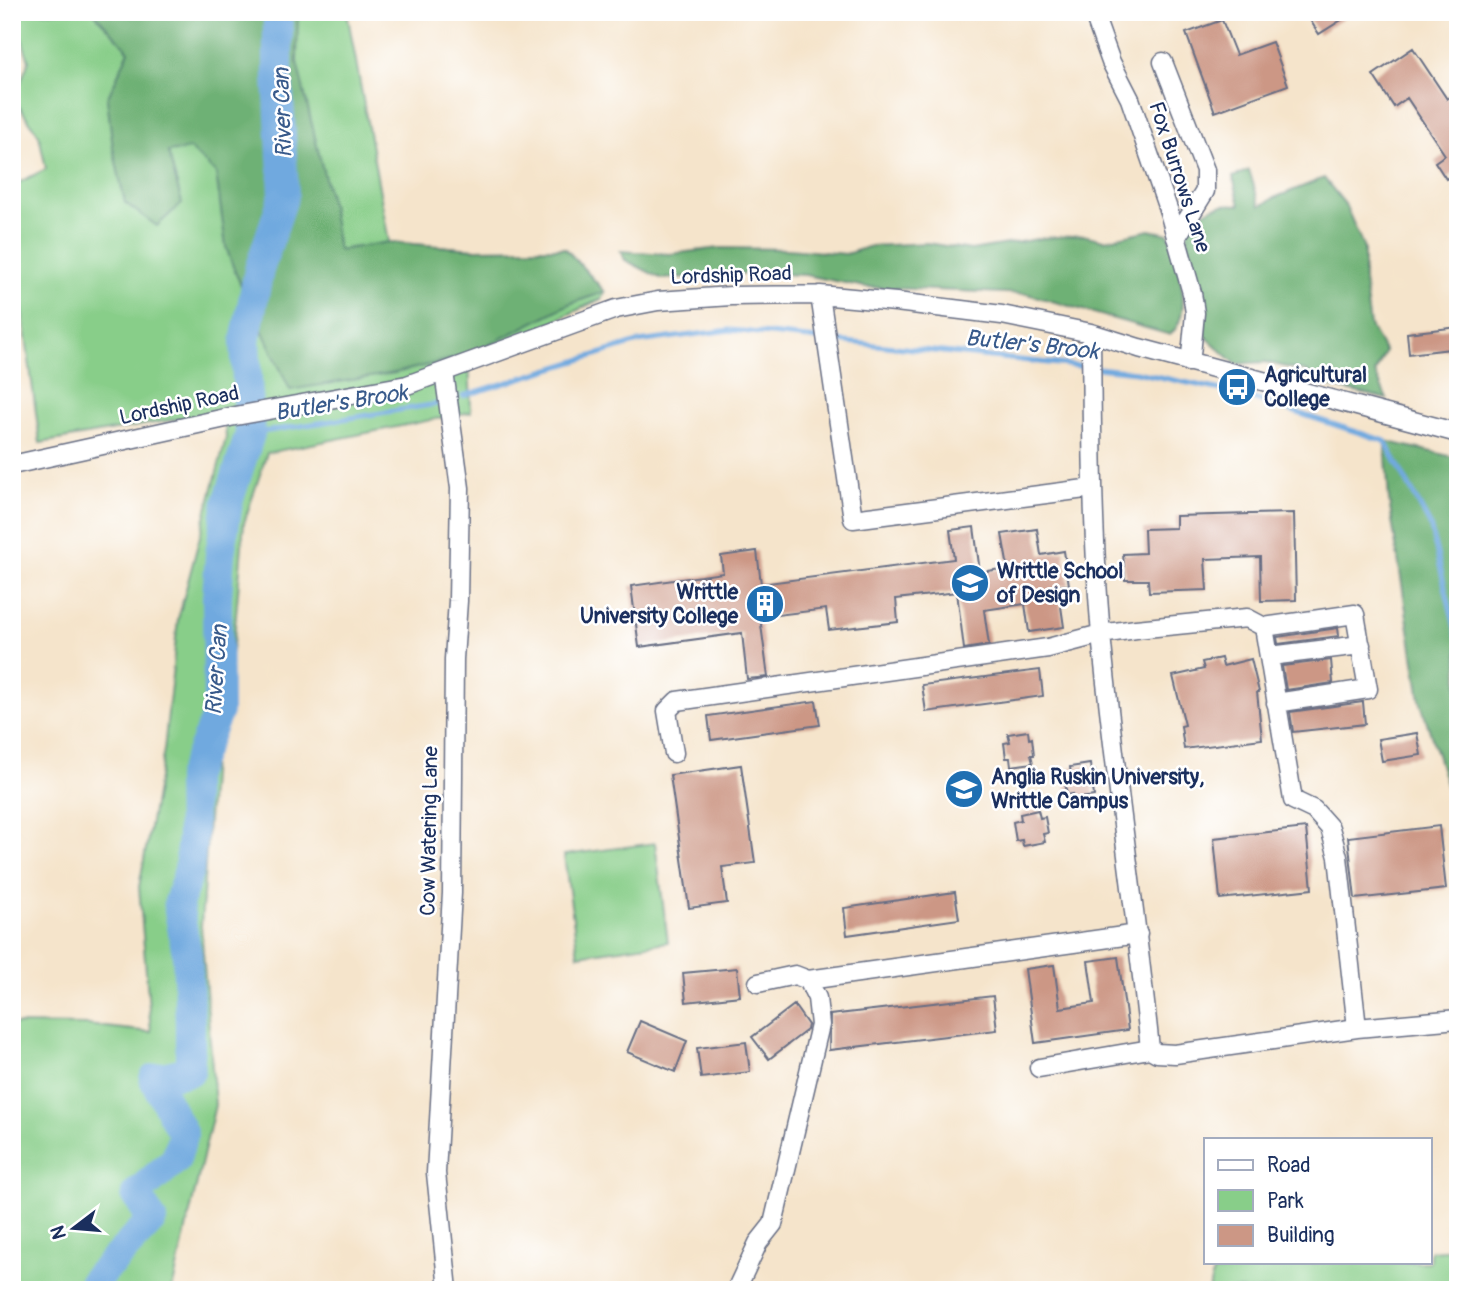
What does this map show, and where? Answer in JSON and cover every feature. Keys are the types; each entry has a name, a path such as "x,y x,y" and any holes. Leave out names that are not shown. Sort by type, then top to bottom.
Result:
{"street":[{"name":"Fox Burrows Lane","path":"1098,14 1111,62 1130,99 1192,293 1195,313 1188,362"},
{"path":"1163,62 1205,170 1205,191 1176,238"},
{"path":"820,295 853,519 1093,488"},
{"name":"Lordship Road","path":"12,466 230,416 407,385 616,309 658,301 731,296 820,295 1002,315 1091,333 1188,362 1458,433"},
{"path":"1091,333 1093,488 1101,634 1150,1049"},
{"name":"Cow Watering Lane","path":"444,372 460,488 454,659 452,893 436,1173 448,1290"},
{"path":"674,753 667,711 677,701 1048,648 1101,634 1247,618 1264,627 1355,614 1368,689 1276,703"},
{"path":"1264,627 1293,800 1314,810 1330,828 1338,857 1357,1028"},
{"path":"1270,656 1361,645"},
{"path":"758,983 795,975 808,980 1138,934"},
{"path":"736,1290 758,1243 773,1224 820,1025 817,998 808,980"},
{"path":"1039,1068 1150,1049 1157,1053 1175,1054 1357,1028 1458,1019"}],"green space":[{"path":"13,12 347,12 389,242 474,249 565,248 605,292 601,299 525,335 469,355 471,412 267,453 244,523 234,638 212,760 201,926 215,1105 172,1290 12,1290 12,1024 87,1025 151,1032 139,887 164,750 178,619 226,438 224,411 40,443 12,232 12,186 46,169 39,135 14,99 29,61"},
{"path":"93,12 298,12 297,62 331,204 338,250 389,242 474,249 565,248 605,292 569,304 469,355 395,373 290,390 226,247 216,173 190,149 168,152 182,203 157,226 125,203 113,148 107,99 129,51"},
{"path":"1249,170 1260,206 1324,178 1345,204 1364,248 1364,281 1370,326 1385,352 1375,373 1387,399 1323,385 1307,372 1265,362 1236,364 1206,337 1201,296 1189,258 1187,226 1210,208 1240,205 1233,177"},
{"path":"1150,230 1169,234 1182,286 1182,313 1178,325 1170,335 1027,294 865,287 805,275 749,273 662,279 625,260 620,251 670,254 719,248 788,249 846,254 871,246 927,243 971,250 1043,238 1083,235 1104,240"},
{"path":"1385,441 1458,458 1458,822 1420,700 1389,501"},
{"path":"655,843 668,942 578,955 564,855"},
{"path":"1458,1249 1458,1290 1209,1290 1213,1272 1299,1264 1432,1264 1432,1251"}],"building":[{"path":"1305,12 1354,12 1319,34"},
{"path":"1222,20 1236,55 1272,42 1288,85 1215,112 1186,33"},
{"path":"1413,48 1447,99 1451,96 1458,107 1458,175 1456,172 1446,179 1435,162 1445,155 1407,98 1394,107 1373,75"},
{"path":"1458,327 1458,348 1409,354 1407,333"},
{"path":"1294,513 1296,600 1261,601 1260,557 1205,559 1207,590 1149,592 1148,580 1125,580 1123,554 1145,553 1144,529 1176,528 1176,516"},
{"name":"Writtle University College","path":"974,527 980,572 1008,568 1002,534 1037,529 1041,555 1064,551 1069,585 1058,586 1064,627 1029,632 1025,604 984,610 989,645 964,649 957,592 896,599 898,622 829,630 826,609 760,617 768,677 747,679 742,633 639,647 631,586 723,573 721,556 757,551 761,584 954,559 950,530"},
{"path":"1338,628 1339,636 1278,644 1277,637"},
{"path":"1221,658 1223,666 1251,659 1259,692 1262,739 1184,749 1181,726 1185,725 1173,676 1204,669 1202,662"},
{"path":"1331,660 1333,683 1286,690 1282,666"},
{"path":"1040,670 1043,696 926,712 922,685"},
{"path":"816,701 820,725 711,740 708,716"},
{"path":"1363,702 1365,724 1293,732 1290,712"},
{"path":"1028,731 1029,739 1032,738 1033,763 1011,766 1010,758 1006,758 1004,743 1010,742 1008,734"},
{"path":"1417,733 1421,755 1382,761 1378,739"},
{"path":"1090,764 1091,772 1095,771 1097,787 1093,788 1094,796 1074,799 1073,794 1067,795 1064,776 1071,775 1070,767"},
{"path":"741,765 755,863 722,867 727,903 689,908 670,775"},
{"path":"1038,810 1040,818 1045,817 1048,833 1043,834 1045,842 1023,846 1022,840 1016,841 1013,822 1021,820 1020,814"},
{"path":"1439,826 1446,889 1355,899 1348,837"},
{"path":"1306,828 1312,889 1220,899 1214,838"},
{"path":"955,892 959,919 847,935 844,908"},
{"path":"1118,957 1128,1030 1035,1043 1025,969 1054,965 1060,1008 1094,1003 1088,961"},
{"path":"737,968 740,996 686,1002 683,973"},
{"path":"993,996 997,1030 829,1050 830,1015"},
{"path":"794,1005 808,1025 807,1030 769,1059 752,1037"},
{"path":"640,1021 687,1041 675,1072 627,1052"},
{"path":"746,1042 750,1072 701,1078 697,1048"}],"waterway":[{"name":"River Can","path":"96,1290 94,1281 152,1220 136,1194 176,1159 183,1134 154,1079 190,1071 187,954 178,905 189,870 192,836 191,778 218,711 217,598 220,554 228,502 250,434 245,342 259,270 284,195 278,77 278,12"},
{"name":"Butler's Brook","path":"463,396 638,342 730,330 1136,372 1236,393 1385,441 1430,525 1458,640"},
{"name":"Butler's Brook","path":"250,434 437,404"}],"place":[{"name":"Agricultural College","path":"1237,387"},
{"name":"Writtle School of Design","path":"970,583"},
{"name":"Writtle University College","path":"765,604"},
{"name":"Anglia Ruskin University, Writtle Campus","path":"964,789"}]}
